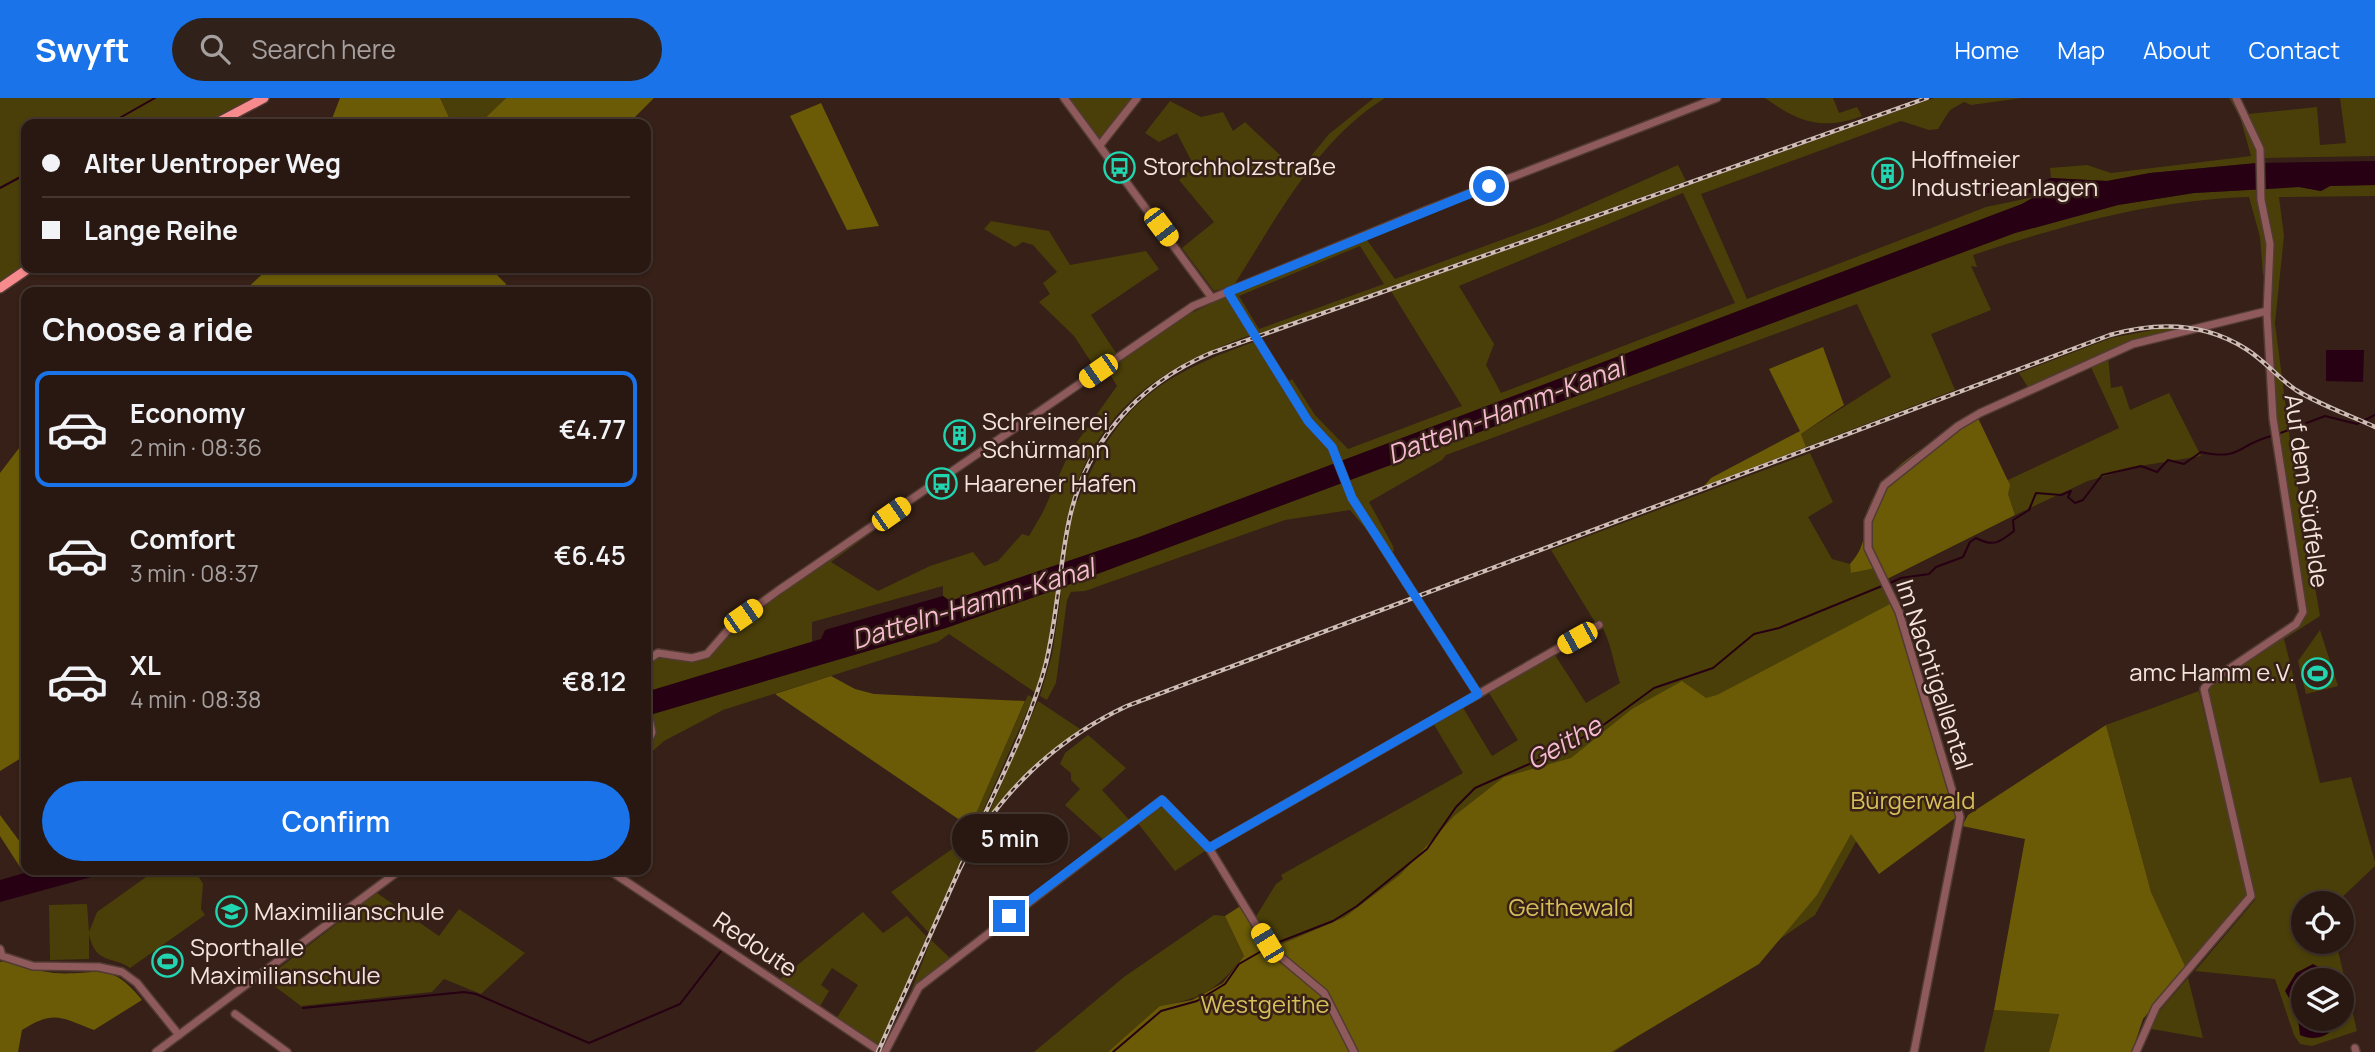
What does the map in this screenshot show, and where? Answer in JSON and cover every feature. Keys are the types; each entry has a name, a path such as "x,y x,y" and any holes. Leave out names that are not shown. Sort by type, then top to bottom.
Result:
{"main road":[{"path":"224,119 264,98"},
{"path":"0,288 22,273"}],"street":[{"path":"1064,98 1212,298"},
{"path":"1100,145 1137,98"},
{"path":"651,658 658,653 692,658 707,654 735,622 779,590 1184,312 1424,211 1717,98"},
{"name":"Auf dem Südfelde","path":"2136,1052 2147,1023 2157,1007 2252,896 2204,689 2208,683 2296,624 2303,612 2273,418 2267,311 2270,244 2261,200 2260,149 2236,98"},
{"path":"1228,292 1308,421 1329,443 1348,488 1478,694"},
{"name":"Im Nachtigallental","path":"1914,1052 1960,817 1899,612 1868,548 1868,521 1875,499 1884,485 1897,474 1958,426 1980,414 2133,344 2267,311"},
{"path":"1209,848 1599,625"},
{"path":"883,1052 919,987 1162,800 1209,848 1270,948 1324,993 1354,1052"},
{"path":"156,1052 393,875"},
{"name":"Redoute","path":"616,875 883,1052"},
{"path":"0,949 2,956 33,966 99,967 122,972 134,980 179,1035"},
{"path":"235,1014 287,1052"}],"green space":[{"path":"0,98 268,98 229,119 21,119 21,273 27,273 0,291"},
{"path":"340,98 440,98 450,119 332,119"},
{"path":"440,98 506,98 484,119 450,119"},
{"path":"506,98 654,98 633,119 484,119"},
{"path":"1069,98 1133,98 1101,140"},
{"path":"1374,98 1385,98 1338,136 1318,159 1282,208 1234,285 1214,291 1182,248 1214,222 1179,180 1194,166 1177,133 1159,142 1145,133 1170,101 1201,117 1223,112 1233,131 1245,122 1298,172 1329,134"},
{"path":"1765,98 1833,98 1839,113 1857,107 1862,116 1835,123 1811,122 1789,113"},
{"path":"1934,98 2022,98 1971,105 1964,102 1950,110 1938,129 1929,130 1901,121 1701,194 1747,299 1986,207 2034,197 2022,204 1142,536 950,601 943,596 943,586 812,622 812,642 651,690 653,659 667,657 697,661 705,658 747,616 923,495 831,562 878,591 930,566 973,552 984,566 998,561 1022,534 1029,536 1043,512 1069,453 1117,386 1107,369 1185,316 1227,296 1251,335 1189,361 1138,395 1116,416 1098,441 1083,470 1071,503 1078,501 1108,440 1145,398 1192,367 1254,342 1284,384 1292,379 1315,415 1348,449 1462,406 1391,291","holes":["1683,193 1735,303 1501,393 1486,365 1494,344 1459,286"]},
{"path":"2229,98 2234,98 2257,146 2257,163 2150,173 2107,181 2051,178 2050,168 2087,165 2111,173 2251,156 2240,117"},
{"path":"2340,98 2375,98 2375,156 2265,158 2248,114 2317,107 2320,145 2346,143"},
{"path":"821,103 879,226 847,230 790,116"},
{"path":"1678,165 1686,181 1256,335 1233,294 1367,240 1395,279 1548,223","holes":["1360,246 1384,284 1259,329 1239,296"]},
{"path":"2375,185 2375,196 2279,197 2284,236 2275,323 2290,440 2320,616 2284,639 2320,783 2351,777 2375,866 2349,891 2291,891 2291,954 2339,954 2342,968 2291,968 2291,1026 2275,979 2195,971 2255,900 2207,691 2211,684 2298,627 2305,614 2275,401 2272,272 2263,275 2260,237 2249,197 2178,203 2109,216 1973,255 1977,267 1971,266 1991,310 1931,334 1955,390 1806,447 1801,434 1891,377 1857,304 1446,455 1442,460 1369,502 1393,546 1394,551 1388,555 1350,510 1285,520 1085,591 1071,592 1067,600 1056,683 1047,700 1040,696 1052,655 1061,595 1056,597 1047,653 1036,693 949,634 938,642 723,710 664,741 651,753 656,734 653,714 946,628 1046,593 2015,233 2118,205 2194,193 2299,187 2321,191 2330,186"},
{"path":"991,221 1049,231 1070,265 1146,251 1159,269 1091,315 1116,353 1095,368 1074,336 1039,302 1050,294 1043,283 1057,272 1033,245 1023,242 1015,247 984,229"},
{"path":"264,273 495,273 506,284 505,287 248,287"},
{"path":"2163,328 2182,329 2029,389 2019,373 2111,338"},
{"path":"1823,347 1844,405 1801,434 1806,447 1704,486 1711,478 1800,431 1769,369"},
{"path":"2108,356 2111,388 2122,386 2130,410 2169,393 2201,456 2140,466 2088,481 2015,515 2008,494 2008,480 2119,428 2090,365"},
{"path":"1977,416 2010,485 2008,494 2015,515 1883,581 1875,568 1851,573 1850,564 1861,547 1870,504 1889,475 1916,452"},
{"path":"21,446 21,758 0,771 0,473"},
{"name":"Geithewald","path":"1810,453 1833,502 1808,517 1832,559 1850,564 1852,573 1875,567 1894,602 1857,840 1815,915 1614,1052 1111,1052 1120,1042 1108,1052 1034,1052 1124,977 1214,915 1225,916 1244,956 1208,991 1187,1000 1160,1006 1198,1000 1211,993 1244,963 1273,942 1255,918 1276,884 1283,879 1281,875 1463,773 1433,723 1462,706 1492,756 1518,740 1488,691 1553,652 1586,703 1620,683 1604,630 1600,623 1596,624 1551,550"},
{"name":"Geithewald","path":"1894,602 1958,816 1879,874 1851,834 1817,895 1759,964 1611,1052 1108,1052 1160,1006 1192,1000 1223,983 1244,956 1225,916 1242,905 1268,950 1345,917 1400,875 1454,816 1504,777 1571,758 1632,709 1682,681 1706,698 1717,695"},
{"name":"amc Hamm e.V.","path":"2320,630 2338,686 2306,694 2298,661"},
{"path":"831,676 855,689 874,694 1025,701 970,827 775,694"},
{"path":"2199,691 2248,896 2186,968 2151,892 2106,725"},
{"path":"1028,695 1033,698 929,933 891,892 969,837 970,826"},
{"path":"1038,701 1080,729 1009,792 981,831"},
{"path":"2106,725 2151,892 2186,968 2143,1019 2132,1052 2049,1052 2059,1014 1994,1010 2025,839 1962,826 1968,815"},
{"path":"1088,735 1126,768 1102,790 1131,822 1105,841 1065,805 1080,789 1071,780 1071,773 1060,764 1065,753"},
{"path":"1159,807 1168,808 1208,849 1175,871 1137,822"},
{"path":"0,815 21,843 21,867 20,867 0,836"},
{"path":"149,875 198,875 203,884 201,909 205,915 130,968 100,955 89,934 89,959 50,960 49,905 87,904 89,932 97,912"},
{"path":"377,893 439,936 459,909 525,953 481,994 444,979 432,992 301,1006 265,979 347,916 351,918 350,913"},
{"path":"863,912 883,933 907,916 927,937 878,1049 836,1019 858,985 832,968 821,985 829,991 819,1008 779,980"},
{"path":"931,940 950,958 915,987 908,999"},
{"path":"0,962 54,973 111,974 131,987 142,1000 94,1030 65,1019 42,1020 22,1030 18,1052 0,1052"},
{"path":"2188,978 2203,1038 2146,1028 2149,1023"},
{"path":"1994,1010 2059,1013 2049,1052 1984,1052"},
{"path":"2354,1018 2357,1031 2312,1046 2300,1044 2293,1031 2354,1031"}],"water":[{"name":"Datteln-Hamm-Kanal","path":"2375,161 2375,185 2330,186 2321,191 2299,187 2194,193 2118,205 2015,233 1046,593 946,628 651,715 651,690 821,639 825,630 943,596 950,601 1142,536 2022,204 2034,197 2034,193 1983,193 1984,185 2034,185 2051,178 2107,181 2150,173 2257,163"},
{"path":"2326,350 2364,350 2363,382 2326,381"},
{"path":"21,874 99,875 0,902 0,880"},
{"path":"2291,981 2291,1002 2285,991"},
{"path":"2299,1031 2330,1031 2314,1038 2300,1035"}],"waterway":[{"path":"118,119 155,98"},
{"path":"0,188 21,177"},
{"name":"Geithe","path":"2278,434 2325,416 2357,424 2375,415"},
{"name":"Geithe","path":"1888,584 1901,578 1929,574 1936,567 1963,557 1970,542 1976,538 1992,543 2004,538 2014,531 2013,520 2029,510 2036,493 2061,495 2071,491 2068,497 2075,503 2083,500 2102,475 2141,466 2157,472 2168,460 2184,464 2201,452 2224,455 2271,436"},
{"name":"Geithe","path":"1274,944 1333,921 1357,906 1427,849 1456,807 1475,788 1561,750 1602,726 1654,688 1713,668 1754,634 1779,628 1882,586"},
{"name":"Geithe","path":"1113,1052 1161,1011 1197,1001 1225,984 1239,964 1265,949"},
{"path":"303,1008 464,992 476,994 589,1043 680,1004 721,951"}],"railway":[{"path":"984,816 1034,702 1046,663 1075,497 1100,445 1117,422 1159,382 1211,353 1927,98"},
{"path":"961,866 992,816 1030,772 1076,735 1127,706 2110,335 2162,327 2197,329 2213,334 2253,353 2289,385 2305,395 2375,427"},
{"path":"878,1052 965,857"}],"place":[{"name":"Storchholzstraße","path":"1120,167"},
{"name":"Hoffmeier Industrieanlagen","path":"1888,174"},
{"name":"Schreinerei Schürmann","path":"959,436"},
{"name":"Haarener Hafen","path":"941,484"},
{"name":"amc Hamm e.V.","path":"2318,673"},
{"name":"Maximilianschule","path":"231,912"},
{"name":"Sporthalle Maximilianschule","path":"167,962"}],"route":[{"path":"1009,916 1162,800 1209,848 1478,694 1406,577 1352,498 1332,447 1308,421 1254,338 1228,292 1489,186"}],"park label":[{"name":"Bürgerwald","path":"1913,801"},
{"name":"Westgeithe","path":"1265,1005"}]}
